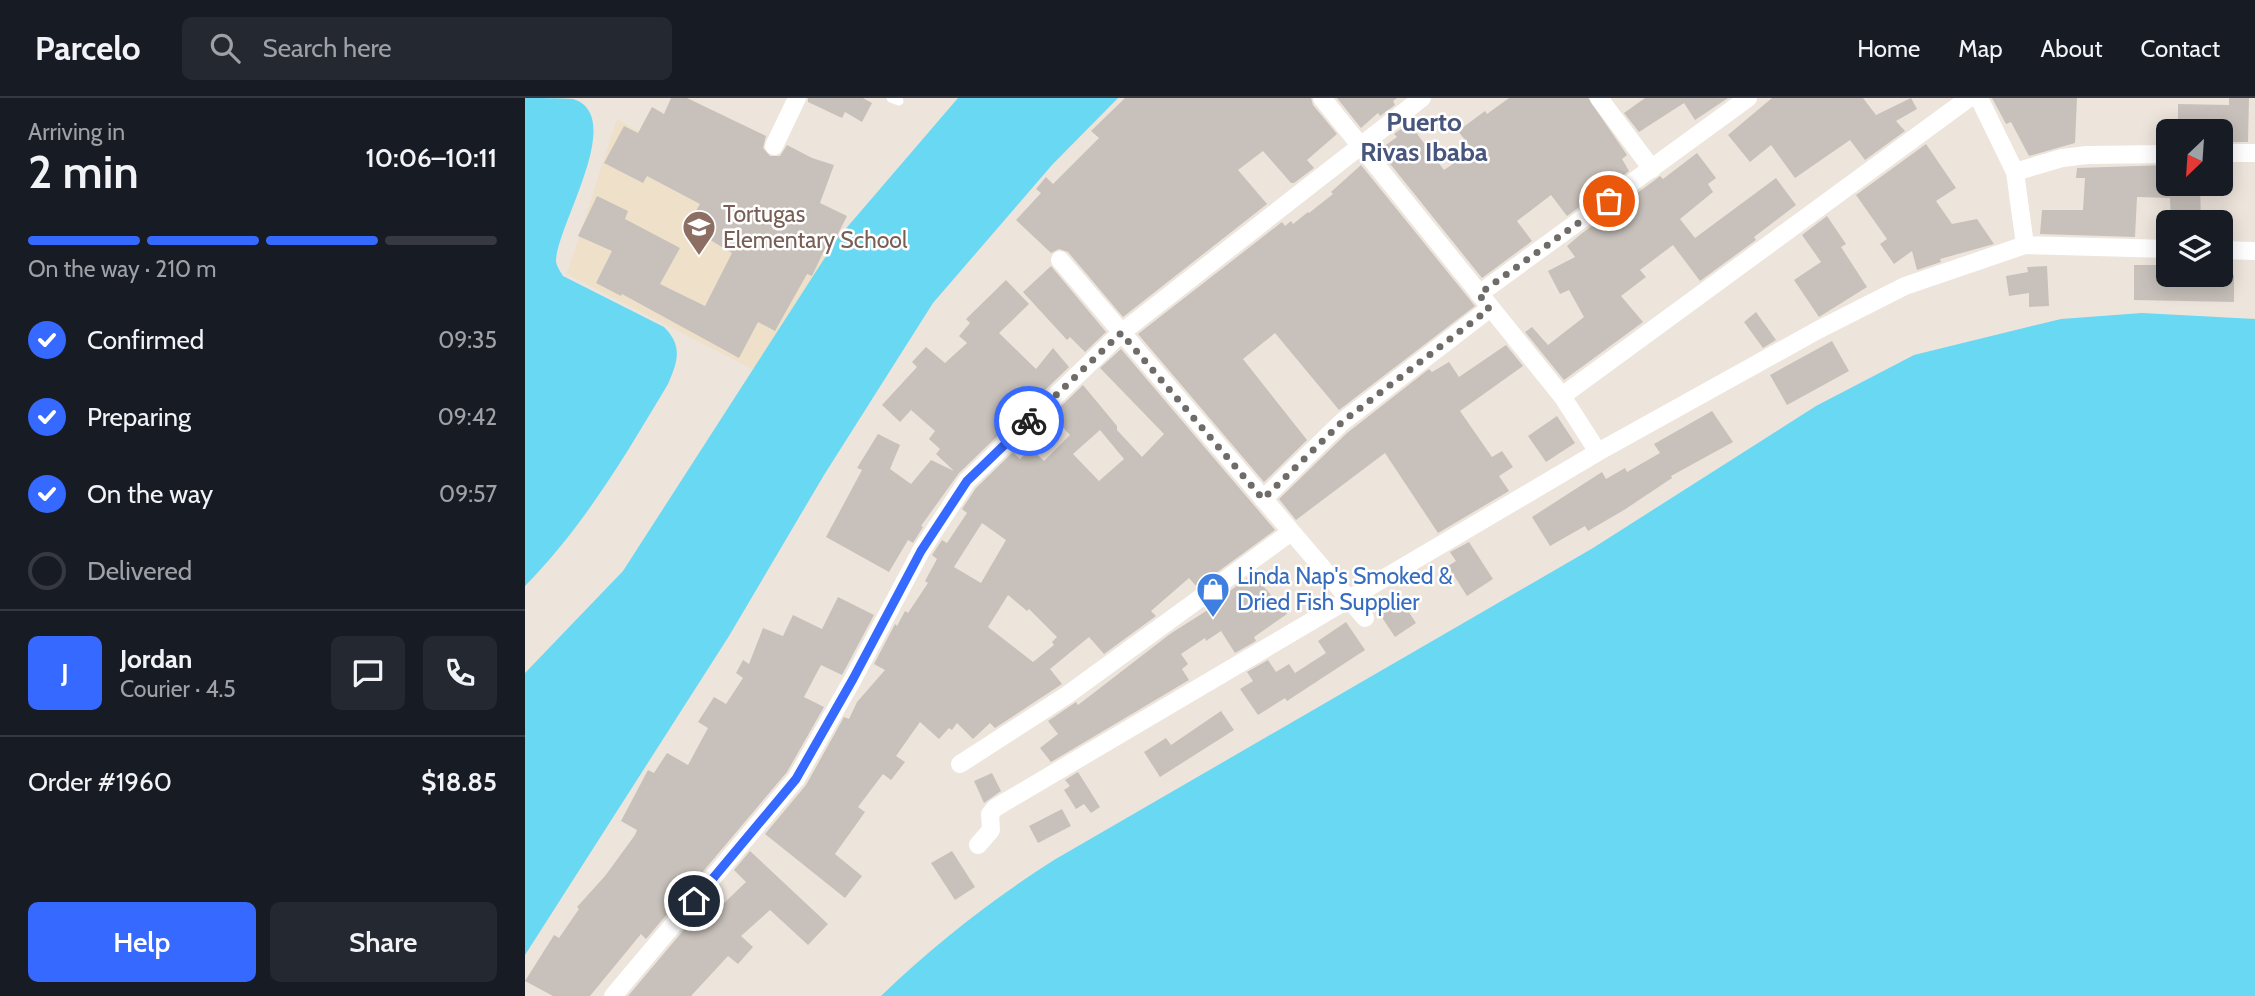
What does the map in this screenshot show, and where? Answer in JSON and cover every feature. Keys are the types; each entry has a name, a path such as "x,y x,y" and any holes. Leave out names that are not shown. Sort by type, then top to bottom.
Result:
{"street":[{"path":"774,146 797,98"},
{"path":"1322,98 1562,396 1598,452"},
{"path":"613,996 796,779 921,551 967,481 1121,333 1422,98"},
{"path":"1599,98 1652,169"},
{"path":"1263,499 1342,422 1484,301 1652,169 1748,98"},
{"path":"1562,396 1969,98"},
{"path":"1979,98 2015,172 2025,245"},
{"path":"2233,153 2255,153"},
{"path":"2015,172 2062,158 2156,154"},
{"path":"978,845 991,830 990,814 995,808 1598,452 1818,330 1905,286 2025,245 2156,249"},
{"path":"2233,250 2255,251"},
{"path":"1060,260 1365,618"},
{"path":"960,764 1067,695 1291,532"}],"shaded area":[{"name":"Tortugas Elementary School","path":"617,119 837,239 754,370 567,274"}],"water":[{"path":"525,98 573,99 588,109 593,127 592,149 585,174 559,246 556,262 560,271 563,276 664,327 674,341 677,354 668,384 619,464 585,515 525,586"},
{"path":"958,98 1118,98 1052,165 933,303 824,475 729,636 525,955 525,673 623,571 837,239"},
{"path":"2142,313 2255,319 2255,996 881,996 964,923 1054,860 1593,548 1816,406 1914,355 2061,319"}],"building":[{"name":"Tortugas Elementary School","path":"671,98 687,98 766,136 763,148 770,156 780,156 787,145 812,158 834,165 820,203 847,216 837,236 832,234 812,276 807,274 775,331 758,322 739,358 622,294 621,296 596,283 612,251 578,236 597,196 628,211 625,219 680,248 660,284 705,306 732,253 687,226 700,204 647,176 643,183 604,163 624,126 638,133 652,107 664,114"},
{"path":"808,98 863,98 872,103 862,122 845,112 842,118 808,102"},
{"path":"1125,98 1311,98 1313,105 1337,134 1307,160 1314,168 1294,183 1291,183 1263,151 1238,170 1267,204 1123,317 1068,252 1059,249 1051,253 1016,220 1041,193 1036,189 1046,177 1053,184 1099,138 1091,131"},
{"path":"1337,98 1397,98 1393,101 1395,105 1380,116 1378,113 1361,128"},
{"path":"1509,98 1588,98 1627,155 1622,159 1629,171 1567,216 1551,195 1517,221 1532,241 1482,278 1379,150 1397,137 1394,134 1409,123 1444,170 1473,150 1458,131 1485,111 1487,114"},
{"path":"1645,98 1728,98 1695,120 1684,103 1639,132 1624,113"},
{"path":"1772,98 1863,98 1876,115 1911,98 1917,109 1896,121 1905,131 1865,160 1850,140 1795,178 1771,145 1750,162 1728,135"},
{"path":"1992,98 2077,98 2075,143 2029,156 2011,122 2006,124"},
{"path":"2229,98 2249,98 2248,142 2233,142 2233,119 2178,119 2178,104 2229,105"},
{"path":"1926,144 1956,188 1936,201 1952,224 1977,219 1994,244 1940,259 1941,262 1917,270 1912,251 1894,264 1880,244 1887,239 1856,195"},
{"path":"1697,153 1716,178 1708,184 1713,192 1680,219 1695,238 1776,178 1796,205 1754,237 1756,240 1700,281 1673,245 1640,270 1646,277 1621,296 1643,322 1564,380 1525,332 1532,327 1548,345 1584,317 1569,290 1560,294 1548,271 1575,257 1567,246 1581,234 1660,176 1663,179"},
{"path":"1361,165 1475,306 1339,410 1275,333 1243,359 1307,440 1264,482 1138,334 1282,222 1285,226 1291,221 1293,224 1309,213 1333,194 1331,192"},
{"path":"2156,165 2156,196 2200,196 2201,210 2170,210 2170,198 2137,197 2135,237 2040,234 2042,210 2083,210 2085,178 2076,178 2077,168"},
{"path":"1827,216 1846,244 1841,247 1867,287 1819,317 1794,280 1821,262 1802,235"},
{"path":"2134,265 2156,265 2156,287 2233,287 2234,275 2234,302 2134,300"},
{"path":"1051,266 1106,332 1085,352 1070,337 1067,340 1023,292"},
{"path":"2047,266 2049,306 2029,307 2029,293 2009,296 2006,276 2028,272 2027,267"},
{"path":"1006,280 1029,304 999,333 1036,369 1053,348 1069,367 959,473 921,526 923,527 913,543 908,540 889,572 826,537 862,470 857,468 878,434 900,445 890,469 911,484 931,460 954,471 936,454 940,449 929,439 935,431 911,410 900,422 882,405 917,367 912,362 926,347 945,363 967,343 959,336 970,323 966,319"},
{"path":"1756,312 1776,340 1763,348 1744,322"},
{"path":"1832,341 1849,371 1787,405 1770,375"},
{"path":"1506,345 1523,366 1460,411 1492,457 1502,451 1513,467 1499,476 1509,491 1438,533 1385,453 1296,520 1279,499 1347,433 1429,369 1432,372 1449,362 1459,377"},
{"path":"1121,349 1275,530 1197,587 1189,578 1151,611 1156,616 1104,654 1089,637 1050,669 1062,684 995,728 990,723 973,739 957,723 939,739 920,722 896,756 905,762 891,780 883,774 858,807 865,812 835,854 862,876 845,898 765,834 806,785 844,717 849,719 857,702 885,670 874,664 895,624 897,626 905,611 908,613 928,583 925,581 937,559 932,555 942,540 947,543 967,513 962,509 976,488 1013,452 1020,459 1031,448 1044,461 1070,435 1052,415 1083,385 1117,426 1117,430 1142,457 1164,434 1100,368","holes":["1100,430 1124,459 1099,481 1073,454","982,523 1006,540 981,583 954,567","1008,595 1027,611 1029,609 1057,637 1052,642 1054,645 1033,662 988,627"]},
{"path":"1712,411 1733,442 1671,476 1672,478 1624,510 1588,531 1585,526 1550,546 1532,517 1602,472 1606,479 1625,468 1627,472 1660,453 1654,444"},
{"path":"1557,416 1575,443 1546,462 1528,436"},
{"path":"1469,542 1493,579 1467,596 1448,566 1456,561 1450,552"},
{"path":"1253,574 1287,614 1254,637 1256,641 1235,653 1221,631 1206,641 1205,638 1181,654 1188,664 1182,669 1189,680 1051,762 1040,748 1058,734 1048,721 1076,702 1078,705 1170,634 1214,606 1212,604"},
{"path":"838,597 874,615 842,675 821,665 804,697 824,707 787,772 646,939 641,934 590,996 553,996 525,981 554,935 559,938 579,909 577,907 605,876 635,835 637,830 621,821 648,770 654,773 667,753 688,765 708,728 698,722 714,697 726,704 743,678 736,673 743,660 749,664 763,628 783,636 793,615 822,629"},
{"path":"1399,597 1416,623 1395,637 1377,610"},
{"path":"1346,622 1365,650 1287,701 1285,698 1258,715 1240,689 1253,681 1247,672 1268,660 1276,672 1289,664 1295,673 1326,653 1318,641"},
{"path":"1221,711 1234,730 1160,777 1144,752 1166,738 1171,745"},
{"path":"1078,772 1100,807 1091,813 1084,804 1076,809 1064,790 1070,786 1065,780"},
{"path":"992,773 1001,791 984,803 974,781"},
{"path":"1062,809 1071,826 1038,843 1029,826"},
{"path":"750,851 828,924 808,945 770,910 741,936 753,947 738,964 728,956 691,996 628,996 709,900 719,908 746,882 734,870"},
{"path":"952,851 975,887 955,900 931,863"}],"way so far":[{"path":"1029,421 1121,333 1263,499 1342,422 1489,309 1479,294 1609,201"}],"place":[{"name":"Tortugas Elementary School","path":"699,257"},
{"name":"Linda Nap's Smoked & Dried Fish Supplier","path":"1213,619"}],"district":[{"name":"Puerto Rivas Ibaba","path":"1424,137"}],"route":[{"path":"694,901 796,779 921,551 967,481 1029,421"}]}
